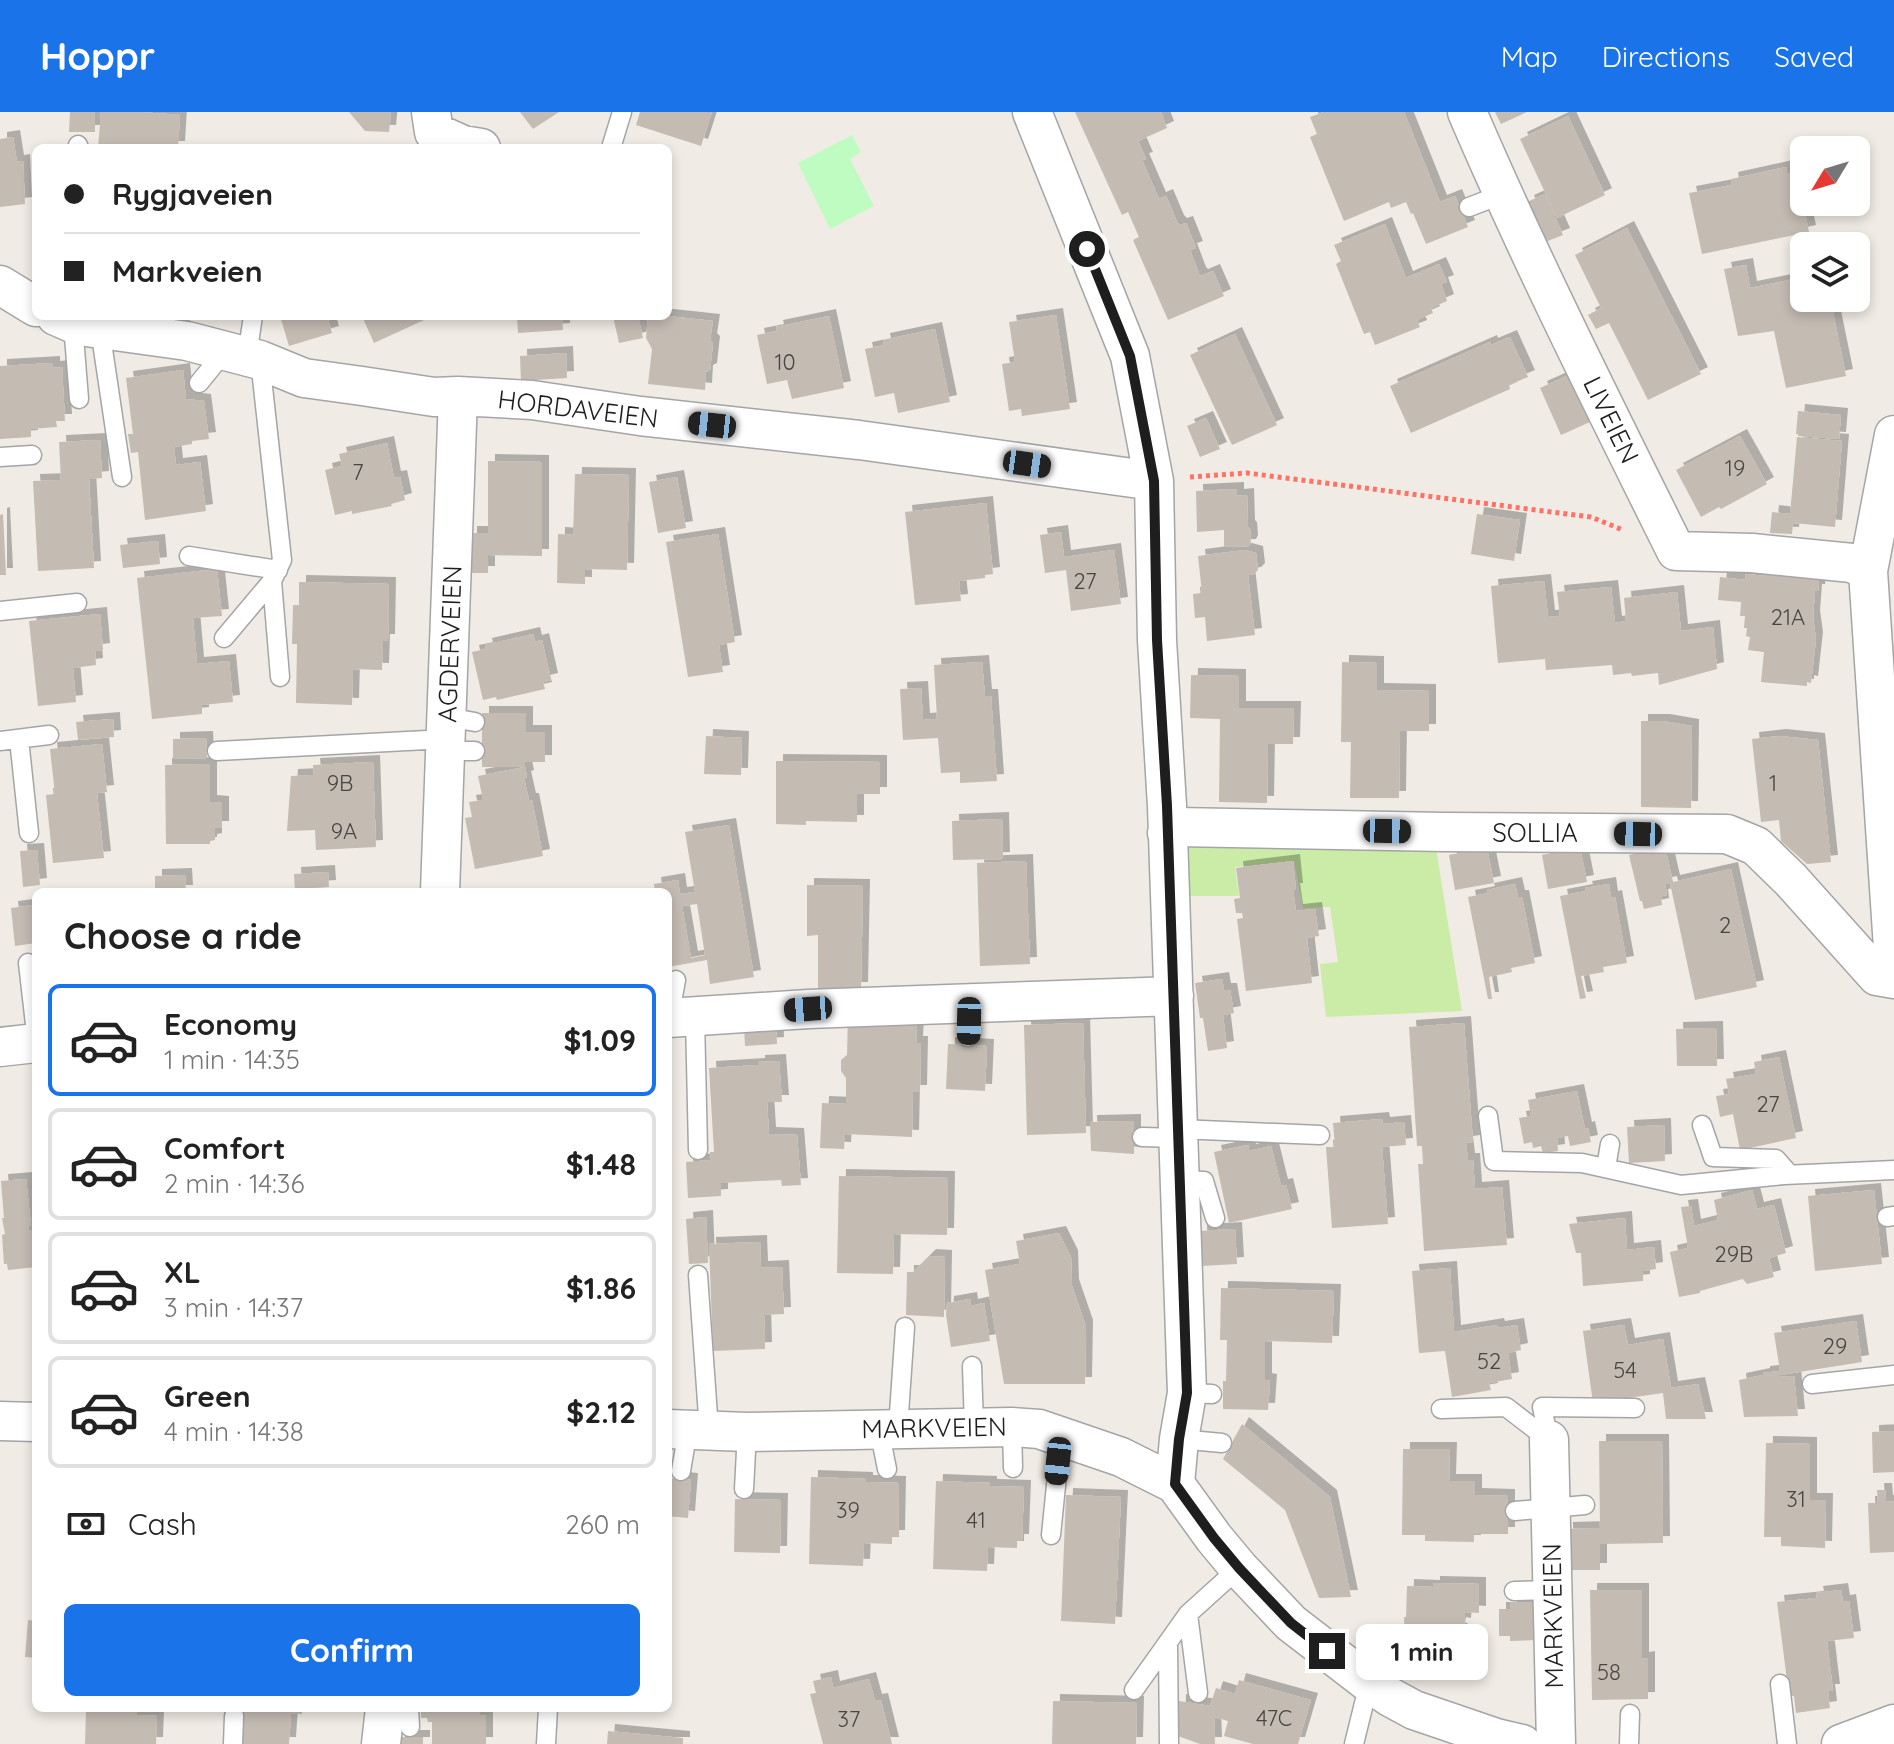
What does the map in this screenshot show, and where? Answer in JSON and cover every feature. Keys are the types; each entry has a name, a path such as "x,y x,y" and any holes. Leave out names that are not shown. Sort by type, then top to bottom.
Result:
{"street":[{"path":"431,112 434,132 461,144"},
{"path":"1032,112 1130,356 1154,481 1157,640 1174,996 1167,1135 1180,1180 1200,1394 1179,1439 1175,1484"},
{"name":"LIVEIEN","path":"1467,112 1486,201 1567,345 1676,551"},
{"path":"0,285 32,305"},
{"name":"HORDAVEIEN","path":"87,323 187,341 244,356 304,378 434,397 532,400 652,418 859,440 1154,481"},
{"name":"AGDERVEIEN","path":"440,888 458,736 458,396"},
{"path":"1894,435 1880,566 1894,963"},
{"path":"1676,551 1752,553 1880,566"},
{"name":"SOLLIA","path":"1167,833 1177,827 1727,834 1756,846 1790,879 1877,976 1894,979"},
{"path":"677,1018 808,1009 968,1021 1174,996"},
{"path":"0,1047 32,1043"},
{"path":"0,1421 32,1422"},
{"name":"MARKVEIEN","path":"688,1429 747,1432 1012,1427 1039,1429 1121,1457 1175,1484 1239,1568 1291,1623 1369,1683 1414,1710 1522,1744"},
{"name":"MARKVEIEN","path":"1549,1440 1556,1744"},
{"path":"1841,1744 1894,1724"}],"lane":[{"path":"612,144 622,112"},
{"path":"224,638 275,576 282,560 244,356 252,320"},
{"path":"79,399 87,323"},
{"path":"87,323 122,477"},
{"path":"199,383 244,356"},
{"path":"0,457 32,455"},
{"path":"189,556 275,576"},
{"path":"275,576 280,677"},
{"path":"0,611 77,603"},
{"path":"29,833 9,740 49,735"},
{"path":"217,751 458,736"},
{"path":"300,747 301,766"},
{"path":"28,963 32,998"},
{"path":"676,980 677,1018 698,1150"},
{"path":"1488,1116 1487,1159 1582,1163 1681,1185 1894,1170"},
{"path":"1702,1125 1713,1157 1776,1159 1790,1175"},
{"path":"1167,1135 1320,1135"},
{"path":"1606,1168 1610,1144"},
{"path":"1180,1180 1204,1181 1215,1218"},
{"path":"681,1471 688,1429 698,1275"},
{"path":"887,1469 889,1428 905,1327"},
{"path":"972,1366 974,1427"},
{"path":"1812,1384 1894,1375"},
{"path":"1441,1409 1506,1407 1549,1440"},
{"path":"1549,1440 1542,1407 1635,1408"},
{"path":"1012,1427 1013,1468"},
{"path":"744,1489 747,1432"},
{"path":"1051,1535 1061,1436"},
{"path":"1179,1439 1222,1443"},
{"path":"1134,1690 1188,1614 1239,1568"},
{"path":"1514,1591 1552,1590"},
{"path":"1188,1614 1198,1693"},
{"path":"1168,1642 1169,1744"},
{"path":"1354,1744 1369,1683"},
{"path":"1780,1684 1787,1744"},
{"path":"546,1744 548,1712"},
{"path":"1629,1744 1630,1714"},
{"path":"233,1744 234,1716"}],"path":[{"path":"1154,481 1247,473 1591,517 1676,551"}],"green space":[{"path":"852,135 861,152 850,159 874,206 830,229 798,163"},
{"path":"1184,846 1436,848 1462,1011 1326,1017 1320,964 1338,962 1330,907 1303,908 1294,861 1235,867 1239,896 1185,896"}],"building":[{"path":"70,112 95,112 95,132 69,132"},
{"path":"101,112 180,115 178,144 98,144"},
{"path":"349,112 391,112 389,132 365,131"},
{"path":"520,112 559,112 533,129"},
{"path":"640,112 712,112 701,146 636,125"},
{"path":"1075,112 1161,112 1167,128 1138,141 1146,159 1142,160 1159,199 1166,196 1177,222 1180,225 1186,223 1196,248 1190,250 1199,274 1213,271 1224,296 1168,320 1133,240 1139,237 1128,212 1122,215"},
{"path":"1324,112 1404,112 1440,202 1455,196 1468,227 1426,244 1406,202 1391,208 1389,202 1344,221 1310,137 1317,134 1310,117"},
{"path":"1495,112 1527,112 1501,124"},
{"path":"1568,116 1605,195 1557,218 1520,139"},
{"path":"13,137 17,162 23,161 25,204 0,207 0,139"},
{"path":"1786,167 1787,174 1790,173 1790,216 1806,216 1809,232 1790,232 1790,236 1702,254 1689,193 1732,185 1731,179"},
{"path":"1545,194 1563,235 1545,242 1527,202"},
{"path":"1385,224 1406,278 1439,264 1447,282 1441,284 1447,301 1431,308 1433,313 1417,320 1420,327 1375,345 1370,332 1364,334 1336,264 1341,261 1334,245"},
{"path":"1627,228 1701,374 1648,400 1609,323 1596,329 1588,315 1601,308 1575,255"},
{"path":"1746,265 1750,288 1790,280 1790,312 1833,312 1846,376 1786,388 1774,331 1738,336 1724,269"},
{"path":"1056,315 1070,409 1022,416 1021,409 1009,411 1002,364 1015,362 1009,322"},
{"path":"829,316 844,388 792,399 787,380 767,384 757,335 777,331 776,327"},
{"path":"672,317 713,321 710,370 706,372 705,390 648,384 652,349 646,338 648,320 672,320"},
{"path":"157,320 190,320 189,326"},
{"path":"281,320 328,320 332,333 289,346"},
{"path":"364,320 424,320 374,343"},
{"path":"517,320 562,320 563,330 518,333"},
{"path":"614,320 639,320 643,338 619,343"},
{"path":"935,329 950,402 898,413 894,393 875,397 865,349 884,345 883,340"},
{"path":"1235,334 1277,425 1232,445 1190,355"},
{"path":"1510,337 1528,377 1509,385 1510,389 1411,433 1390,386 1490,342 1491,345"},
{"path":"566,353 567,378 521,381 520,356"},
{"path":"53,363 53,368 62,367 65,421 56,421 57,427 31,429 31,437 0,439 0,366"},
{"path":"183,370 186,399 204,401 209,439 174,447 176,465 200,462 206,511 145,520 138,452 131,453 128,434 133,434 126,378"},
{"path":"1578,371 1599,418 1561,435 1540,388"},
{"path":"1798,411 1841,415 1839,439 1798,436"},
{"path":"1206,418 1220,449 1200,457 1187,426"},
{"path":"1740,436 1767,484 1701,517 1676,470"},
{"path":"1797,437 1842,441 1835,527 1793,523 1792,534 1770,533 1772,512 1790,514"},
{"path":"100,440 102,478 89,479 94,568 38,571 33,481 61,480 59,442"},
{"path":"387,443 394,478 400,477 405,500 392,506 335,515 325,470 342,466 339,454"},
{"path":"488,461 542,462 542,556 488,555 488,573 470,573 470,533 488,533"},
{"path":"575,474 629,475 627,570 585,569 585,584 557,583 558,534 573,535"},
{"path":"677,477 686,528 658,533 649,482"},
{"path":"1237,489 1237,496 1247,495 1251,542 1249,546 1224,547 1224,530 1197,532 1196,491"},
{"path":"986,503 993,574 959,581 961,601 915,605 905,512"},
{"path":"3,514 6,575 0,575 0,515"},
{"path":"1477,514 1520,520 1514,561 1471,554"},
{"path":"1061,532 1064,557 1114,550 1121,604 1071,611 1066,570 1045,573 1040,535"},
{"path":"718,534 735,642 719,645 723,672 688,677 666,542"},
{"path":"158,541 160,564 123,568 120,545"},
{"path":"1245,550 1256,553 1258,570 1248,575 1255,635 1207,641 1205,617 1195,618 1193,594 1202,593 1198,556"},
{"path":"1767,565 1820,570 1813,617 1816,639 1811,683 1807,682 1807,686 1761,682 1764,652 1748,650 1750,637 1746,636 1747,628 1744,628 1745,616 1740,616 1741,602 1718,600 1720,577 1745,580 1746,574 1766,576"},
{"path":"217,569 222,616 193,618 197,664 229,661 233,702 202,705 202,714 152,719 137,578"},
{"path":"1544,581 1548,617 1560,616 1557,592 1611,587 1615,623 1626,621 1624,598 1677,592 1681,631 1713,627 1717,669 1659,685 1658,673 1613,675 1612,665 1546,670 1545,659 1498,663 1491,586"},
{"path":"299,582 389,584 388,641 383,641 382,670 353,669 352,705 296,703 297,644 292,644 293,605 299,605"},
{"path":"100,614 103,650 95,651 96,665 73,668 76,702 38,706 29,621"},
{"path":"533,634 535,642 542,640 551,680 543,682 545,689 497,700 496,697 483,700 472,652 486,649 485,645"},
{"path":"982,662 985,696 991,696 997,781 960,783 960,772 941,773 938,738 903,740 900,689 921,688 923,720 937,719 934,665"},
{"path":"1342,662 1377,663 1377,690 1429,691 1429,731 1400,731 1399,798 1350,798 1351,742 1341,742"},
{"path":"1191,675 1239,676 1239,708 1294,708 1293,744 1268,744 1267,803 1219,802 1220,719 1190,718"},
{"path":"482,713 526,713 526,732 545,732 545,762 525,762 525,767 482,767"},
{"path":"113,719 114,737 78,740 76,722"},
{"path":"1641,721 1692,726 1691,808 1641,807"},
{"path":"706,736 742,738 741,775 704,774"},
{"path":"1779,736 1818,740 1831,862 1807,864 1781,841 1779,820 1761,822 1752,739"},
{"path":"206,738 207,758 173,759 173,739"},
{"path":"102,744 107,792 97,793 104,858 53,863 46,795 55,794 50,749"},
{"path":"776,761 880,762 880,794 857,794 857,822 776,824"},
{"path":"373,762 376,847 316,850 315,830 287,831 291,776 314,775 313,765"},
{"path":"210,764 210,802 222,803 222,828 215,828 215,840 210,844 166,844 165,765"},
{"path":"525,767 527,777 524,778 529,800 532,800 543,856 475,869 465,818 472,817 469,802 483,800 478,776"},
{"path":"1002,819 1003,859 953,860 952,821"},
{"path":"729,825 754,977 710,984 707,960 672,966 672,888 654,888 654,884 678,880 680,894 695,892 685,832","holes":["697,904 705,955 691,958 682,906"]},
{"path":"1580,847 1587,882 1548,889 1542,855"},
{"path":"1665,847 1673,882 1731,869 1757,987 1695,1000 1670,883 1665,884 1667,895 1661,896 1662,905 1644,909 1629,855"},
{"path":"1487,848 1494,883 1455,890 1449,855"},
{"path":"37,850 40,885 23,887 20,851"},
{"path":"1026,861 1030,964 980,966 977,863"},
{"path":"1293,861 1296,911 1315,909 1319,936 1307,938 1312,983 1246,991 1237,919 1243,918 1242,913 1236,913 1234,899 1240,898 1236,868"},
{"path":"328,872 329,887 295,888 294,874"},
{"path":"185,875 186,888 155,888 155,876"},
{"path":"1515,884 1518,897 1522,897 1535,963 1489,977 1492,999 1488,999 1468,897"},
{"path":"1609,884 1611,898 1615,897 1627,963 1603,967 1604,972 1581,976 1586,998 1580,999 1560,896"},
{"path":"807,885 863,886 861,989 818,989 818,935 807,936"},
{"path":"32,905 32,944 15,946 11,908"},
{"path":"1222,979 1224,990 1230,990 1234,1013 1223,1015 1227,1048 1208,1051 1195,983"},
{"path":"848,1015 917,1024 916,1043 921,1043 920,1092 913,1092 912,1137 845,1134 844,1149 820,1148 822,1103 846,1104 846,1078 841,1071 841,1060 847,1055"},
{"path":"776,1023 777,1044 745,1046 744,1025"},
{"path":"1083,1023 1086,1133 1027,1135 1024,1025"},
{"path":"1464,1023 1473,1142 1466,1143 1468,1160 1473,1160 1475,1189 1502,1187 1507,1245 1424,1251 1418,1164 1423,1164 1422,1146 1417,1146 1409,1027"},
{"path":"1716,1028 1717,1066 1677,1066 1676,1029"},
{"path":"948,1044 987,1046 985,1091 946,1089"},
{"path":"1779,1057 1796,1138 1740,1150 1733,1114 1720,1117 1716,1096 1729,1094 1726,1079 1756,1074 1754,1062"},
{"path":"779,1061 782,1102 767,1102 769,1134 797,1135 801,1185 782,1186 781,1180 721,1183 721,1196 688,1198 686,1162 711,1160 710,1152 714,1152 709,1068"},
{"path":"1577,1091 1591,1142 1570,1146 1568,1136 1557,1138 1558,1151 1543,1153 1541,1146 1533,1148 1532,1142 1524,1144 1519,1118 1531,1116 1528,1100"},
{"path":"1382,1119 1383,1124 1404,1122 1406,1145 1382,1147 1388,1224 1332,1228 1326,1147 1335,1147 1333,1123"},
{"path":"1134,1121 1134,1154 1091,1151 1090,1122"},
{"path":"1664,1125 1665,1161 1629,1163 1627,1127"},
{"path":"1248,1145 1249,1151 1271,1146 1281,1186 1286,1185 1292,1209 1229,1223 1214,1152"},
{"path":"839,1176 948,1178 947,1235 894,1234 893,1274 837,1273"},
{"path":"26,1179 31,1226 28,1226 32,1230 32,1267 8,1270 7,1264 4,1264 1,1181"},
{"path":"1752,1190 1757,1209 1774,1205 1786,1253 1769,1258 1774,1277 1747,1284 1743,1279 1679,1297 1670,1252 1688,1248 1681,1207 1691,1206 1694,1226 1718,1220 1714,1200"},
{"path":"1874,1190 1882,1264 1815,1271 1808,1196"},
{"path":"706,1217 708,1263 689,1264 686,1219"},
{"path":"1625,1218 1627,1250 1654,1247 1656,1269 1643,1271 1643,1281 1583,1286 1581,1253 1576,1253 1569,1224"},
{"path":"1235,1229 1237,1264 1201,1266 1200,1231"},
{"path":"1059,1233 1071,1257 1072,1286 1086,1327 1085,1384 1004,1384 985,1270 1020,1264 1016,1241"},
{"path":"760,1242 761,1268 782,1267 784,1314 764,1315 765,1349 713,1351 709,1244"},
{"path":"929,1256 945,1257 944,1317 906,1315 907,1272 913,1272"},
{"path":"1450,1268 1454,1332 1517,1325 1521,1350 1508,1353 1512,1379 1489,1383 1491,1390 1452,1397 1445,1351 1419,1353 1412,1271"},
{"path":"1221,1288 1334,1291 1332,1343 1265,1341 1265,1380 1270,1381 1268,1410 1223,1409 1227,1340 1220,1340"},
{"path":"970,1299 971,1306 984,1303 990,1341 951,1347 947,1303"},
{"path":"1856,1321 1862,1362 1780,1375 1794,1376 1798,1416 1744,1417 1739,1380 1780,1371 1774,1333"},
{"path":"1624,1325 1628,1345 1663,1339 1671,1388 1698,1384 1706,1419 1666,1419 1663,1393 1593,1403 1583,1331"},
{"path":"1242,1424 1330,1497 1351,1597 1319,1598 1285,1510 1223,1459"},
{"path":"1894,1431 1894,1472 1873,1473 1872,1432"},
{"path":"1599,1441 1662,1441 1663,1543 1600,1544 1600,1570 1567,1570 1566,1529 1600,1528"},
{"path":"1766,1443 1810,1444 1810,1500 1826,1500 1825,1548 1781,1546 1781,1537 1764,1537"},
{"path":"1403,1449 1450,1449 1449,1481 1475,1481 1475,1495 1508,1496 1508,1534 1474,1534 1474,1542 1425,1541 1425,1535 1402,1535"},
{"path":"811,1477 899,1483 898,1537 892,1537 892,1544 864,1543 863,1566 809,1564"},
{"path":"672,1478 691,1480 688,1518 672,1516"},
{"path":"936,1481 1024,1487 1022,1541 1017,1541 1017,1548 988,1547 987,1571 933,1569"},
{"path":"1877,1490 1885,1490 1886,1502 1894,1501 1894,1552 1870,1553 1868,1503 1878,1503"},
{"path":"1066,1495 1121,1497 1115,1624 1061,1621"},
{"path":"735,1499 781,1500 780,1553 734,1552"},
{"path":"1433,1583 1479,1584 1479,1613 1465,1612 1464,1625 1459,1624 1458,1629 1479,1641 1461,1670 1425,1649 1405,1649 1407,1586 1433,1587"},
{"path":"1590,1590 1642,1590 1642,1659 1648,1658 1648,1699 1592,1700"},
{"path":"1841,1590 1843,1602 1849,1601 1854,1638 1827,1641 1833,1691 1828,1691 1830,1708 1796,1713 1794,1696 1789,1696 1777,1602 1817,1598 1816,1593"},
{"path":"1510,1602 1539,1602 1539,1640 1510,1641 1510,1636 1499,1636 1499,1609 1510,1609"},
{"path":"28,1620 32,1620 32,1658 25,1657"},
{"path":"831,1677 833,1688 869,1679 875,1701 881,1700 892,1744 823,1744 810,1694 816,1693 813,1681"},
{"path":"1239,1680 1311,1700 1298,1744 1253,1744 1224,1736 1228,1721 1214,1717 1215,1744 1200,1744 1178,1736 1179,1701 1210,1706 1216,1688 1235,1694"},
{"path":"1053,1701 1137,1703 1136,1744 1052,1744"},
{"path":"86,1712 137,1712 137,1715 157,1716 156,1744 85,1744"},
{"path":"243,1712 302,1712 291,1713 289,1744 242,1744"},
{"path":"421,1712 480,1712 480,1715 486,1716 486,1744 432,1744 432,1722 421,1718"},
{"path":"608,1731 683,1738 683,1744 607,1744"},
{"path":"398,1737 423,1737 423,1744 398,1744"}],"route":[{"path":"1087,249 1130,356 1154,481 1157,640 1167,806 1187,1393 1175,1484 1239,1568 1291,1623 1327,1651"}]}
